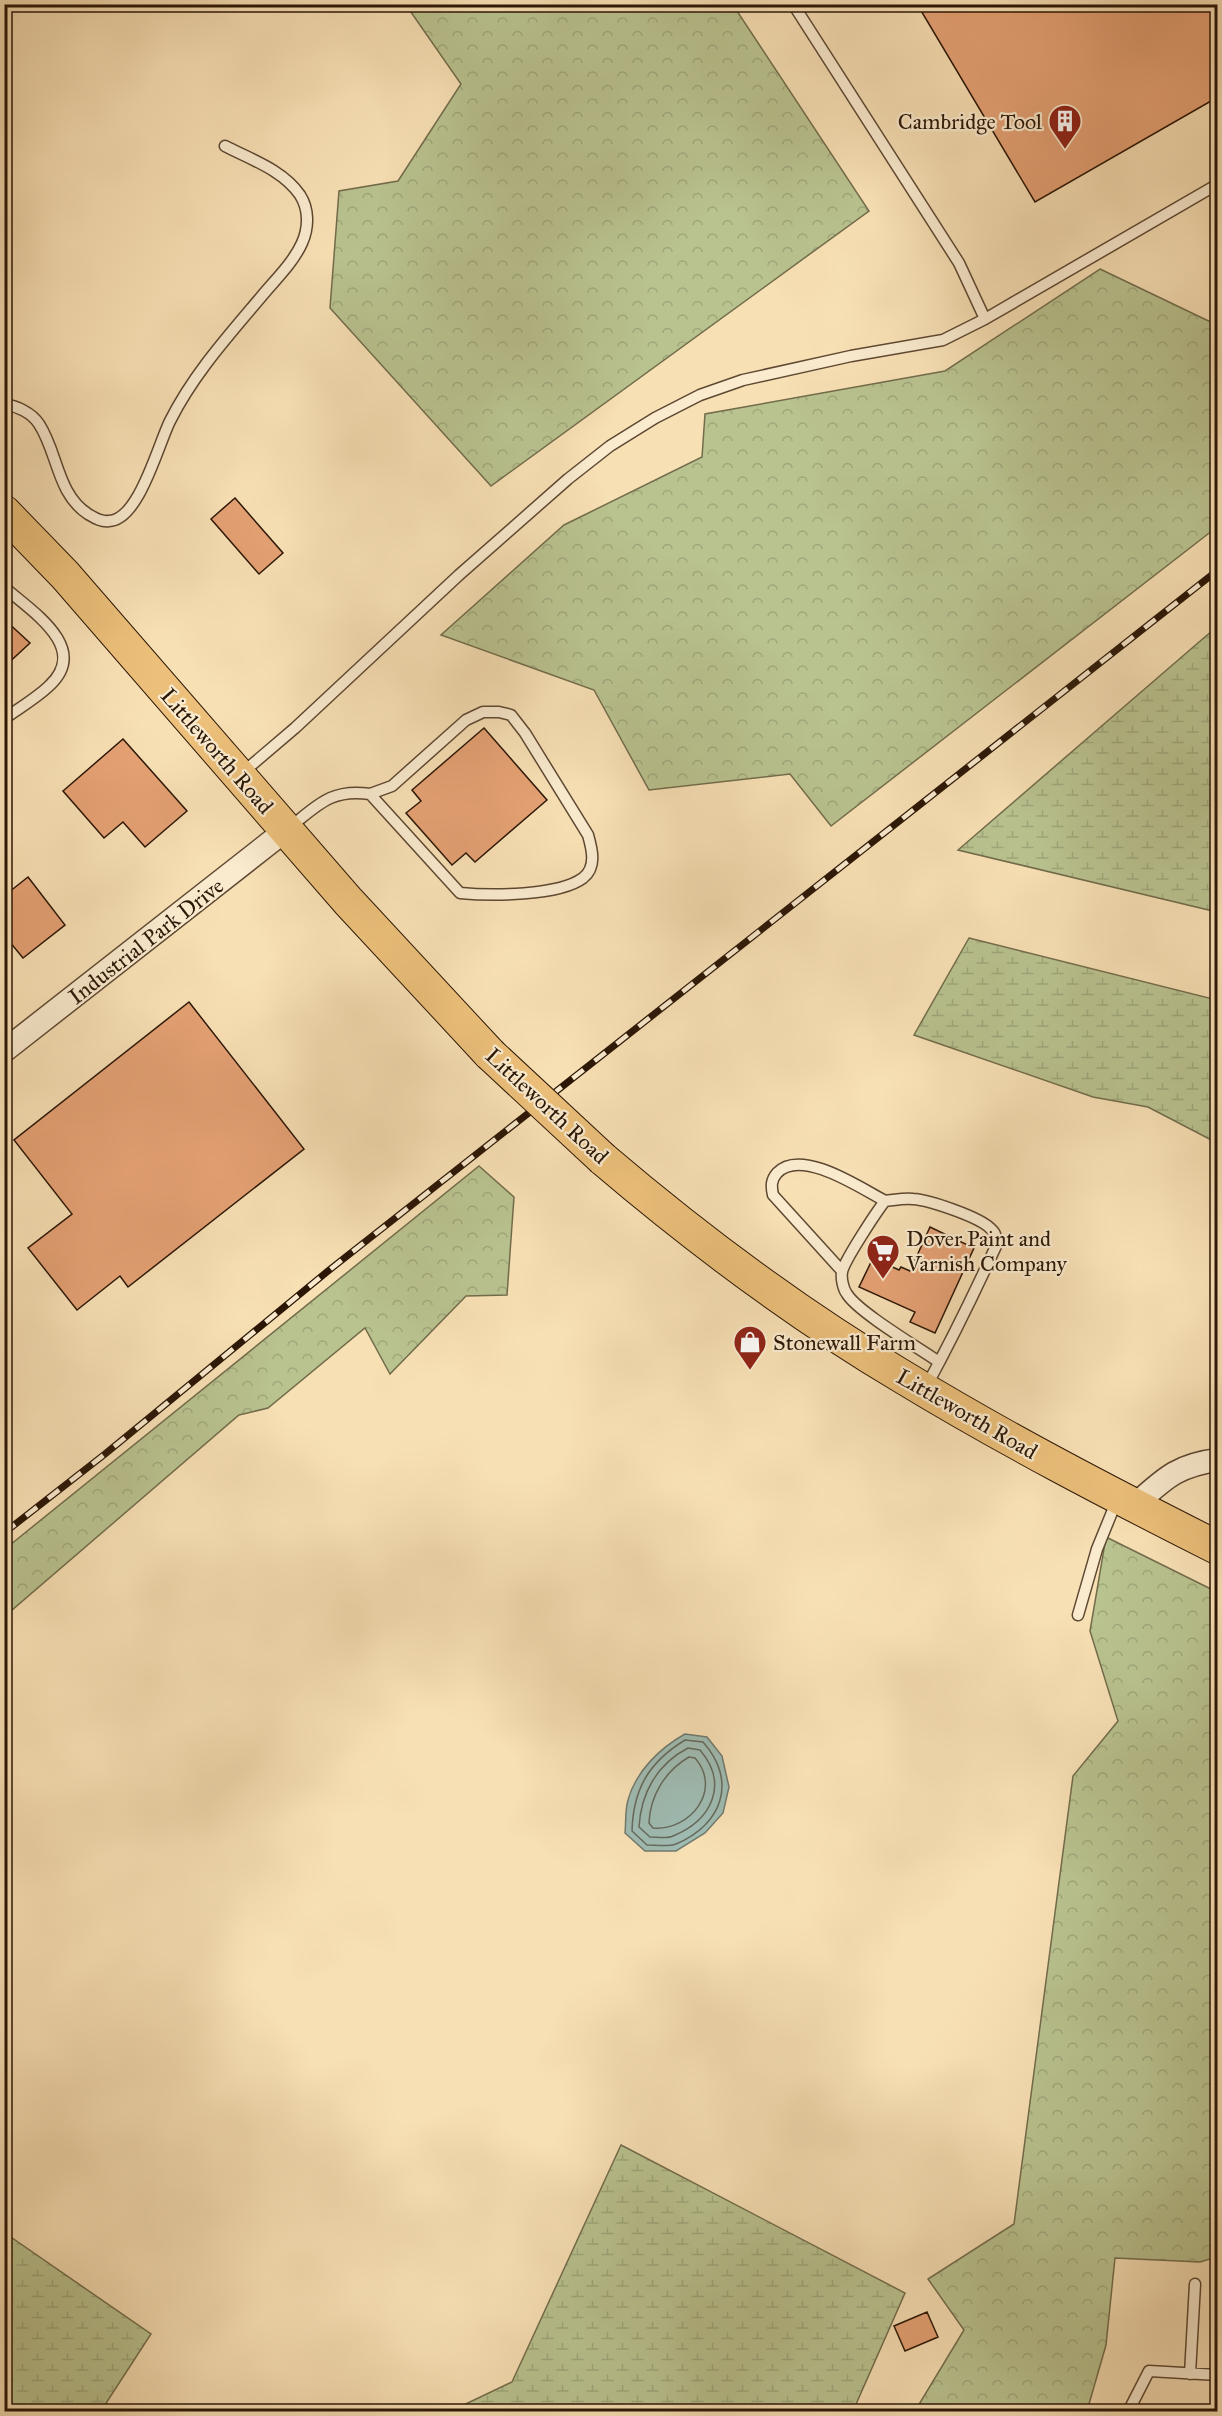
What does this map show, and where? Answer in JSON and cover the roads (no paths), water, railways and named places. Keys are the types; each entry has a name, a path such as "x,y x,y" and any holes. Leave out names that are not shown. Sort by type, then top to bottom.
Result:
{"main road":[{"name":"Littleworth Road","path":"4,512 65,575 238,776 490,1054 603,1159 675,1219 778,1296 834,1334 932,1376 1031,1451 1218,1548"}],"street":[{"name":"Industrial Park Drive","path":"4,1051 286,830"},
{"path":"1126,1501 1181,1468 1197,1462 1218,1460"}],"lane":[{"path":"794,4 959,263 985,319"},
{"path":"4,404 26,412 39,423 68,495 77,506 100,521 111,522 127,514 137,499 161,439 178,405 205,364 285,269 306,234 307,217 301,196 285,177 225,146"},
{"path":"238,776 295,728 459,575 568,479 610,446 646,423 700,395 743,380 851,356 944,340 985,319 1218,184"},
{"path":"4,587 58,638 65,661 51,685 4,719"},
{"path":"286,830 337,794 353,791 370,794 392,786 466,720 483,712 499,712 511,715 525,733 588,835 593,851 591,866 584,878 564,886 528,893 482,896 460,894 370,794"},
{"path":"810,1166 831,1172 885,1201 915,1199 936,1203 982,1222 992,1229 997,1237 996,1246 965,1314 932,1376 848,1296 844,1288 842,1271 774,1195 771,1186 774,1176 781,1169 810,1166"},
{"path":"842,1271 885,1201"},
{"path":"1078,1615 1097,1549 1126,1501"},
{"path":"1190,2374 1195,2284"},
{"path":"1128,2412 1149,2371 1218,2375"}],"water":[{"path":"685,1734 707,1737 722,1756 729,1787 723,1813 705,1833 676,1851 645,1851 625,1833 628,1800 637,1779 650,1761"}],"railway":[{"path":"4,1533 105,1454 328,1271 1218,570"}],"place":[{"name":"Cambridge Tool","path":"1065,150"},
{"name":"Dover Paint and Varnish Company","path":"883,1280"},
{"name":"Stonewall Farm","path":"750,1371"}]}
